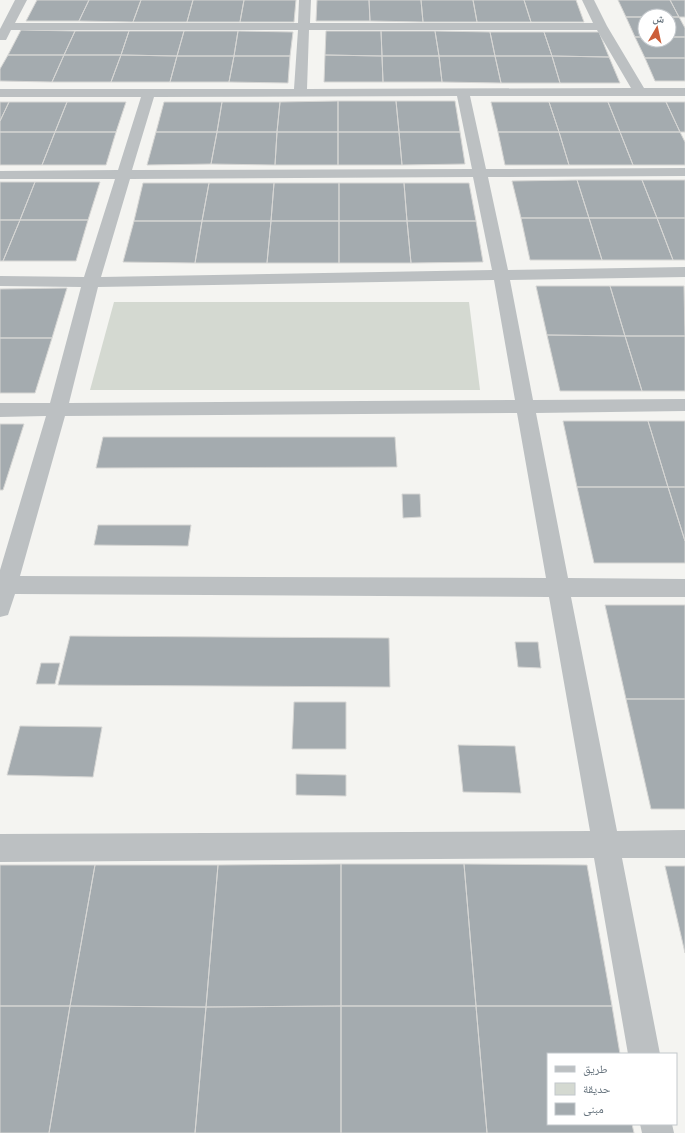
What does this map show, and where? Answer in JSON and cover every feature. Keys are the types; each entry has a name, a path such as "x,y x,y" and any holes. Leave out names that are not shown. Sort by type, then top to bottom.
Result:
{"street":[{"path":"0,40 21,0"},
{"path":"300,92 305,0"},
{"path":"588,0 601,26 640,92"},
{"path":"8,27 601,26"},
{"path":"0,608 3,585 57,410 91,282 125,175 149,92"},
{"path":"0,93 685,92"},
{"path":"463,93 501,274 526,406 644,1053"},
{"path":"0,175 685,172"},
{"path":"0,281 91,282 685,272"},
{"path":"0,410 685,405"},
{"path":"3,585 685,588"},
{"path":"0,848 685,844"}],"green space":[{"path":"114,302 469,302 480,390 90,390"}],"building":[{"path":"37,0 89,0 79,21 26,21"},
{"path":"89,0 141,0 133,22 79,21"},
{"path":"141,0 193,0 187,22 133,22"},
{"path":"193,0 244,0 240,22 187,22"},
{"path":"244,0 296,0 294,22 240,22"},
{"path":"317,0 369,0 370,21 316,21"},
{"path":"369,0 421,0 423,22 370,21"},
{"path":"421,0 473,0 477,22 423,22"},
{"path":"473,0 524,0 531,22 477,22"},
{"path":"524,0 576,0 584,22 531,22"},
{"path":"618,0 670,0 674,8 637,8 637,17 626,17"},
{"path":"670,0 685,0 685,17 679,17 677,8 674,8"},
{"path":"626,17 637,17 637,37 635,37"},
{"path":"677,17 679,17 685,28 685,37 677,37"},
{"path":"21,30 75,31 64,55 8,55"},
{"path":"75,31 129,31 121,55 64,55"},
{"path":"129,31 184,31 177,56 121,55"},
{"path":"184,31 238,31 234,56 177,56"},
{"path":"238,31 293,32 290,56 234,56"},
{"path":"326,31 381,31 382,56 325,55"},
{"path":"381,31 435,31 439,56 382,56"},
{"path":"435,31 490,32 495,56 439,56"},
{"path":"490,32 544,32 552,56 495,56"},
{"path":"544,32 599,32 609,57 552,56"},
{"path":"677,37 685,37 685,58 645,58 640,48 677,48"},
{"path":"8,55 64,55 52,82 0,81 0,69"},
{"path":"64,55 121,55 111,82 52,82"},
{"path":"121,55 177,56 170,82 111,82"},
{"path":"325,55 382,56 383,82 324,82"},
{"path":"177,56 234,56 229,82 170,82"},
{"path":"234,56 290,56 288,83 229,82"},
{"path":"382,56 439,56 442,82 383,82"},
{"path":"439,56 495,56 501,83 442,82"},
{"path":"495,56 552,56 560,83 501,83"},
{"path":"552,56 609,57 620,83 560,83"},
{"path":"645,58 685,58 685,81 655,81"},
{"path":"338,101 338,132 277,132 280,102"},
{"path":"338,101 396,101 399,132 338,132"},
{"path":"396,101 455,101 460,132 399,132"},
{"path":"0,102 9,102 0,121"},
{"path":"9,102 67,102 55,132 0,132 0,121"},
{"path":"67,102 126,102 116,132 55,132"},
{"path":"164,102 222,102 217,132 156,132"},
{"path":"222,102 280,102 277,132 217,132"},
{"path":"491,102 549,102 559,132 498,132"},
{"path":"549,102 608,102 620,132 559,132"},
{"path":"608,102 666,102 680,132 620,132"},
{"path":"666,102 685,102 685,132 680,132"},
{"path":"0,132 55,132 42,165 0,165"},
{"path":"55,132 116,132 106,165 42,165"},
{"path":"156,132 217,132 211,164 147,165"},
{"path":"217,132 277,132 275,165 211,164"},
{"path":"277,132 338,132 338,165 275,165"},
{"path":"338,132 399,132 402,165 338,165"},
{"path":"399,132 460,132 465,164 402,165"},
{"path":"498,132 559,132 569,165 505,165"},
{"path":"559,132 620,132 633,165 569,165"},
{"path":"620,132 680,132 685,142 685,165 633,165"},
{"path":"577,180 589,218 521,218 512,181"},
{"path":"577,180 642,180 657,218 589,218"},
{"path":"642,180 685,180 685,218 657,218"},
{"path":"0,182 35,182 20,220 0,220"},
{"path":"35,182 100,182 88,220 20,220"},
{"path":"143,183 209,183 202,221 134,221"},
{"path":"209,183 274,183 271,221 202,221"},
{"path":"274,183 339,183 339,221 271,221"},
{"path":"339,183 404,183 407,221 339,221"},
{"path":"404,183 469,183 476,221 407,221"},
{"path":"521,218 589,218 602,260 530,260"},
{"path":"589,218 657,218 673,260 602,260"},
{"path":"657,218 685,218 685,260 673,260"},
{"path":"0,220 20,220 3,261 0,261"},
{"path":"20,220 88,220 76,261 3,261"},
{"path":"134,221 202,221 195,263 123,262"},
{"path":"202,221 271,221 267,263 195,263"},
{"path":"271,221 339,221 339,263 267,263"},
{"path":"339,221 407,221 411,263 339,263"},
{"path":"407,221 476,221 483,262 411,263"},
{"path":"536,286 610,286 625,336 547,335"},
{"path":"610,286 684,286 685,336 625,336"},
{"path":"67,288 52,338 0,338 0,289"},
{"path":"547,335 625,336 642,391 560,391"},
{"path":"625,336 685,336 685,391 642,391"},
{"path":"0,338 52,338 35,393 0,393"},
{"path":"563,421 648,421 668,487 577,487"},
{"path":"648,421 685,421 685,487 668,487"},
{"path":"0,424 24,424 3,490 0,490"},
{"path":"103,437 395,437 397,467 96,468"},
{"path":"577,487 668,487 685,541 685,563 594,563"},
{"path":"668,487 685,487 685,541"},
{"path":"402,494 420,494 421,517 403,518"},
{"path":"98,525 191,525 188,546 94,545"},
{"path":"605,605 685,605 685,699 626,699"},
{"path":"70,636 389,638 390,687 58,685"},
{"path":"515,642 538,642 541,668 518,667"},
{"path":"41,663 60,663 55,684 36,684"},
{"path":"626,699 685,699 685,809 651,809"},
{"path":"294,702 346,702 346,749 292,749"},
{"path":"20,726 102,727 93,777 7,775"},
{"path":"458,745 515,746 521,793 463,792"},
{"path":"296,774 346,775 346,796 296,795"},
{"path":"341,864 341,1006 206,1007 218,865"},
{"path":"341,864 464,864 476,1006 341,1006"},
{"path":"464,864 587,865 612,1006 476,1006"},
{"path":"0,865 95,865 70,1006 0,1006"},
{"path":"95,865 218,865 206,1007 70,1006"},
{"path":"665,866 685,866 685,953"},
{"path":"0,1006 70,1006 49,1133 0,1133"},
{"path":"70,1006 206,1007 195,1133 49,1133"},
{"path":"341,1006 341,1133 195,1133 206,1007"},
{"path":"341,1006 476,1006 487,1133 341,1133"},
{"path":"476,1006 612,1006 620,1053 547,1053 547,1125 632,1125 634,1133 487,1133"}]}
